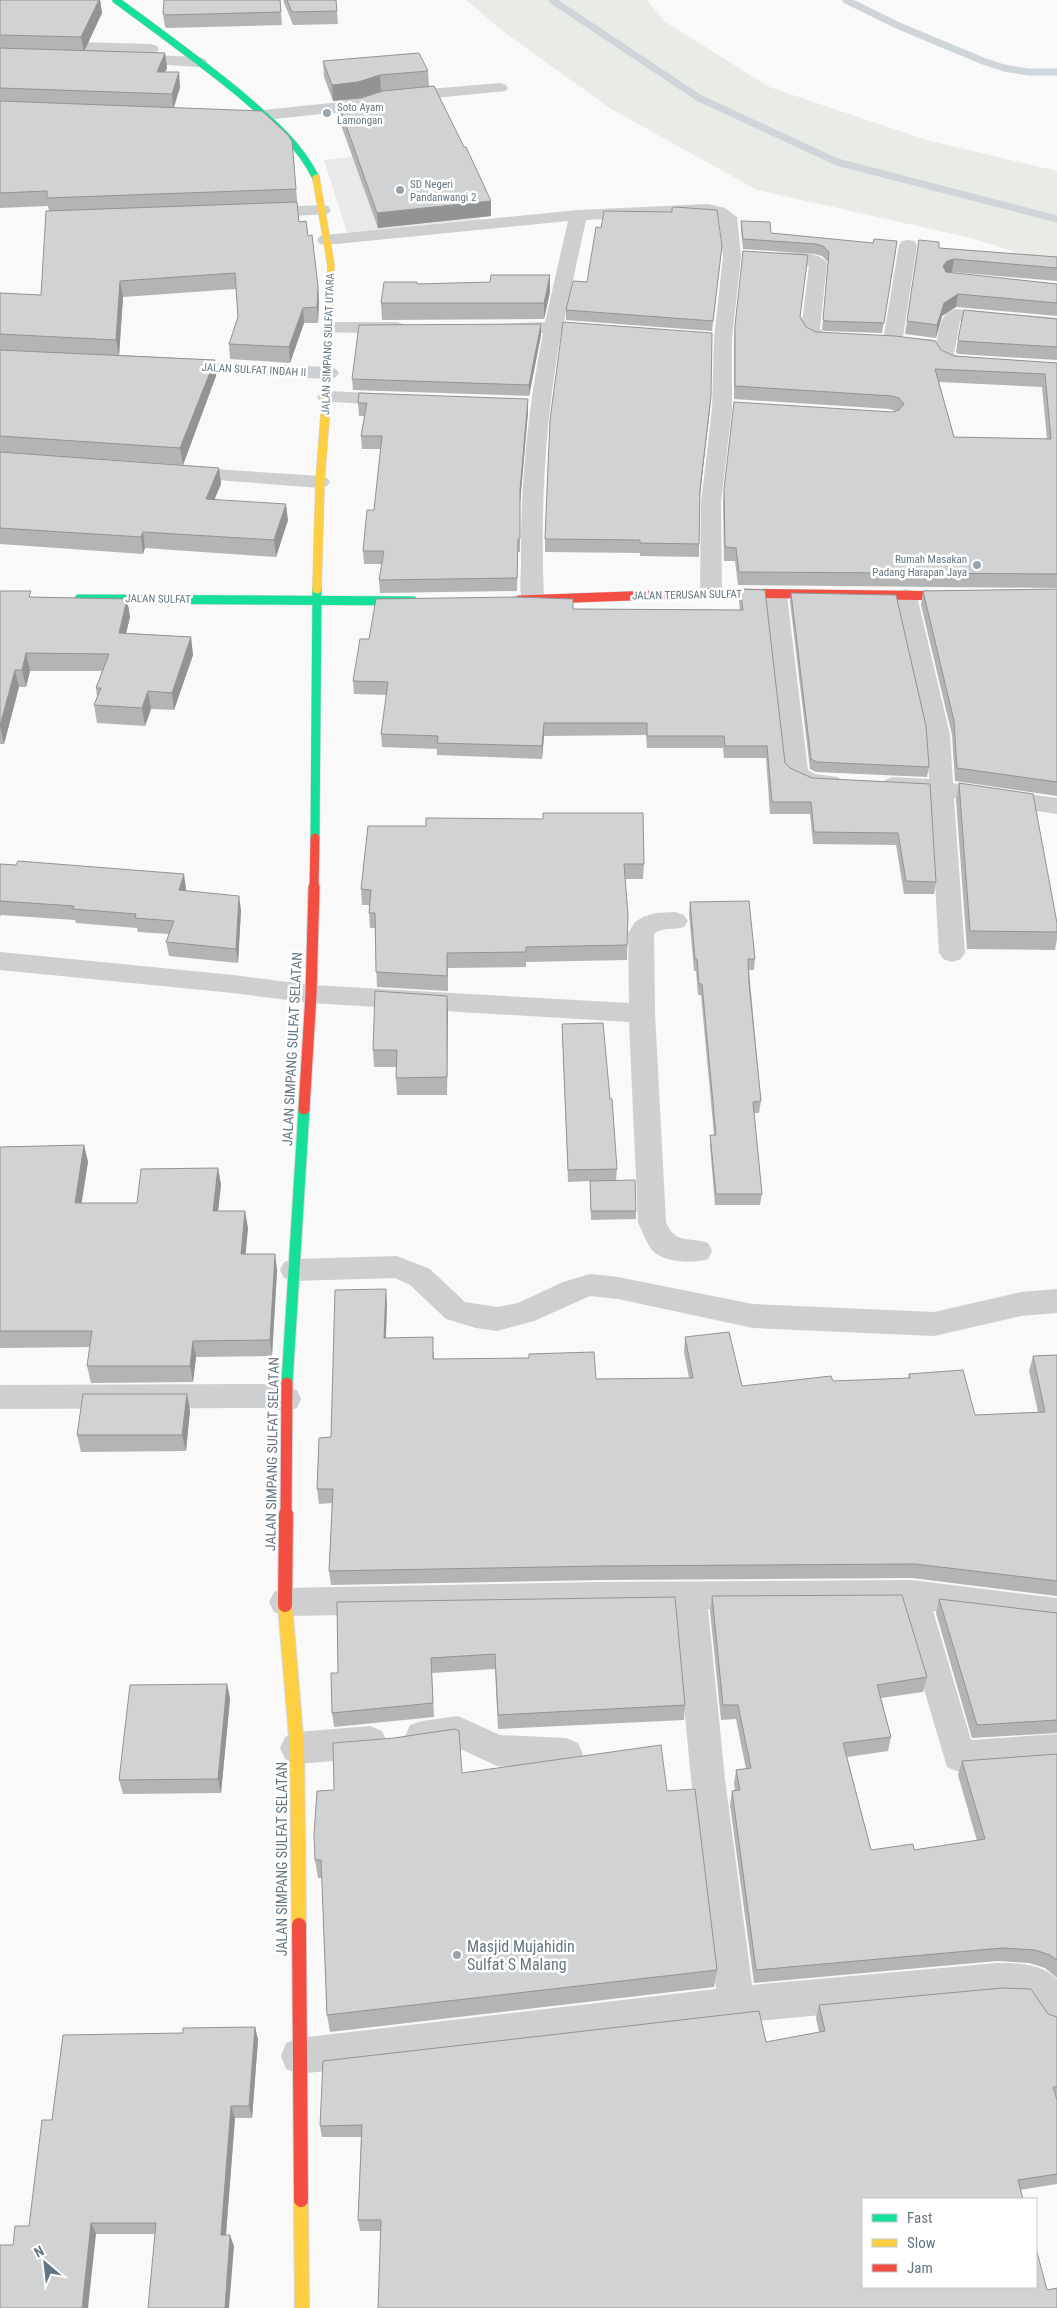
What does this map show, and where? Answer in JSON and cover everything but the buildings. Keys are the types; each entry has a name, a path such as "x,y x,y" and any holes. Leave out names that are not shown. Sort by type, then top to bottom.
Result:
{"street":[{"name":"JALAN SIMPANG SULFAT UTARA","path":"116,0 200,62 266,117 297,146 315,174 332,265 331,328 320,482 316,600"},
{"path":"0,45 183,49"},
{"path":"0,56 200,62"},
{"path":"240,119 362,105 381,98 500,88"},
{"path":"326,240 578,215 708,209 728,217 732,256 714,339 722,406 711,502 711,593"},
{"path":"240,214 322,210"},
{"path":"533,600 534,469 530,404 554,327 578,215"},
{"path":"875,341 908,245"},
{"path":"732,256 815,261 818,263 810,330 822,339 945,347"},
{"path":"990,364 952,362 944,356 951,318 956,314 1057,324"},
{"path":"485,328 554,327 619,332"},
{"path":"331,328 416,328"},
{"name":"JALAN SULFAT INDAH II","path":"155,365 328,373"},
{"path":"327,397 414,400"},
{"path":"722,406 741,408"},
{"path":"169,472 320,482"},
{"name":"JALAN TERUSAN SULFAT","path":"503,600 711,593 972,596"},
{"path":"776,595 796,774 811,781 941,789 1057,806"},
{"path":"906,596 938,736 952,953"},
{"name":"JALAN SULFAT","path":"69,598 316,600"},
{"path":"316,600 423,601"},
{"name":"JALAN SIMPANG SULFAT SELATAN","path":"302,2308 297,1748 285,1602 286,1399 311,994 317,785 316,600"},
{"path":"676,921 651,921 645,925 641,932 642,1012 652,1222 660,1242 667,1247 698,1251"},
{"path":"0,962 233,984 311,994 642,1012"},
{"path":"294,1270 397,1267 420,1277 456,1311 476,1316 497,1318 524,1313 573,1290 590,1285 618,1288 753,1316 934,1324 1021,1304 1057,1301"},
{"path":"0,1397 264,1396 286,1399"},
{"path":"285,1602 690,1595 912,1594 1057,1612"},
{"path":"912,1594 959,1756 1057,1750"},
{"path":"690,1595 708,1780 736,2004"},
{"path":"297,1748 396,1740 458,1731 497,1750 566,1754"},
{"path":"299,2056 736,2004 998,1981 1035,1983 1047,1992 1057,2012"}],"shaded area":[{"path":"466,0 647,0 664,21 769,87 930,141 1057,171 1057,265 971,238 757,190 611,109 504,32"},
{"name":"SD Negeri Pandanwangi 2","path":"447,147 481,221 348,235 324,160"}],"waterway":[{"path":"552,0 699,98 837,162 1057,219"},
{"path":"846,0 899,26 983,61 1004,68 1028,72 1057,72"}],"traffic: fast":[{"path":"116,0 195,58 260,111 287,136 307,159 316,178"},
{"path":"315,838 317,589"},
{"path":"79,599 413,601"},
{"path":"287,1383 304,1109"}],"traffic: slow":[{"path":"316,178 331,265 327,397 320,482 317,589"},
{"path":"285,1605 297,1748 299,1925"},
{"path":"301,2200 302,2308"}],"traffic: jam":[{"path":"519,600 711,593 961,596"},
{"path":"304,1109 311,994 315,838"},
{"path":"285,1605 287,1383"},
{"path":"299,1925 301,2200"}],"place":[{"name":"Soto Ayam Lamongan","path":"327,113"},
{"name":"SD Negeri Pandanwangi 2","path":"400,190"},
{"name":"Rumah Masakan Padang Harapan Jaya","path":"977,565"},
{"name":"Masjid Mujahidin Sulfat S Malang","path":"457,1955"}]}
